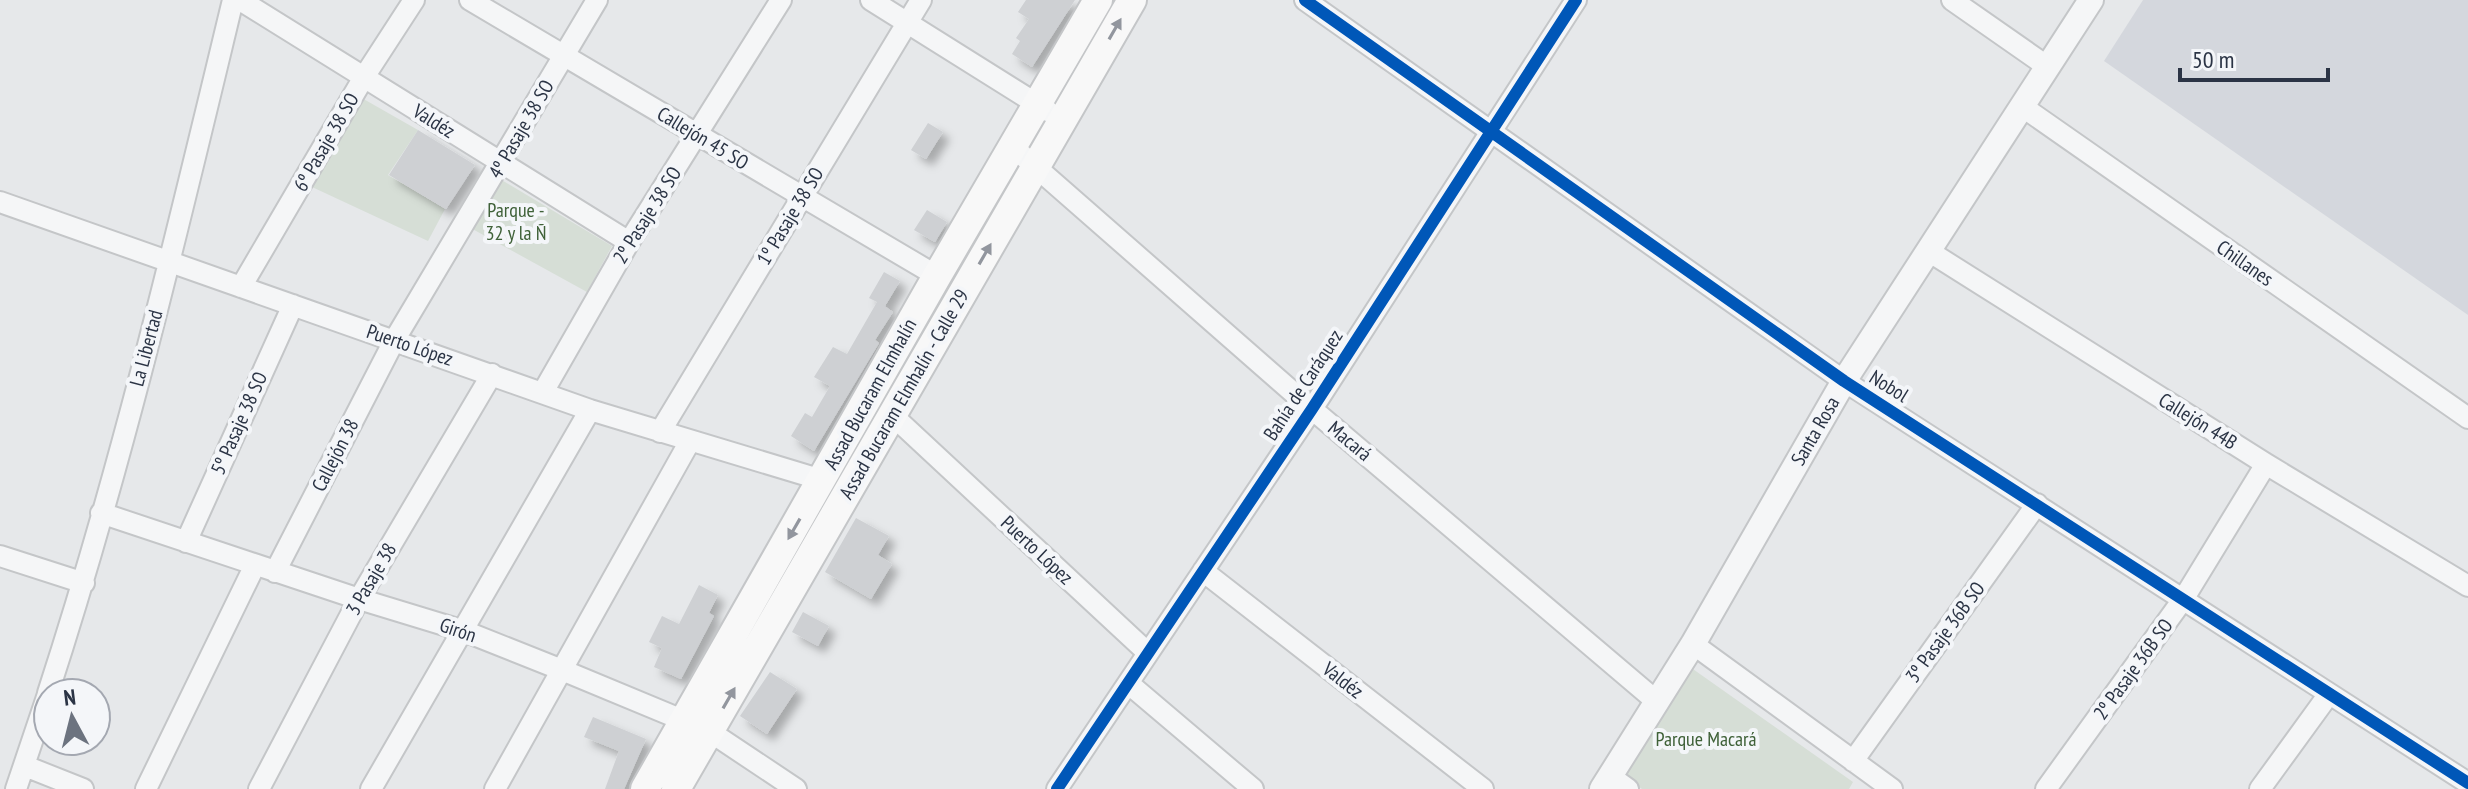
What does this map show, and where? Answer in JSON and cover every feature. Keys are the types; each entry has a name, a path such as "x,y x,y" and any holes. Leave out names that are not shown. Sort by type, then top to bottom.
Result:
{"main road":[{"name":"Assad Bucaram Elmhalín","path":"645,789 697,726 822,480 1098,0"},
{"name":"Assad Bucaram Elmhalín - Calle 29","path":"676,789 697,726 891,414 1132,0"}],"street":[{"name":"La Libertad","path":"53,677 84,583 170,261 233,0"},
{"name":"Valdéz","path":"240,0 629,242"},
{"name":"6º Pasaje 38 SO","path":"241,287 364,77 414,0"},
{"name":"Callejón 45 SO","path":"470,0 937,276"},
{"name":"4º Pasaje 38 SO","path":"395,339 597,0"},
{"name":"2º Pasaje 38 SO","path":"543,392 629,242 781,0"},
{"path":"871,0 1061,120"},
{"name":"1º Pasaje 38 SO","path":"660,432 921,0"},
{"name":"Nobol","path":"1305,0 1844,381 2468,783"},
{"name":"Bahía de Caráquez","path":"1057,789 1312,409 1576,0"},
{"path":"1952,0 2048,67"},
{"name":"Santa Rosa","path":"1614,785 1655,700 1693,644 1844,381 2091,0"},
{"name":"Chillanes","path":"2023,107 2468,418"},
{"name":"Macará","path":"1013,147 1312,409 1655,700"},
{"name":"Puerto López","path":"0,202 590,410 822,480"},
{"name":"Callejón 44B","path":"1930,252 2266,464 2468,586"},
{"name":"5º Pasaje 38 SO","path":"186,542 293,305"},
{"name":"Callejón 38","path":"275,572 395,339"},
{"name":"3 Pasaje 38","path":"259,789 359,599 492,374"},
{"path":"371,789 590,410"},
{"name":"Puerto López","path":"891,414 1148,653"},
{"path":"495,789 690,441"},
{"name":"2º Pasaje 36B SO","path":"2046,789 2184,598 2266,464"},
{"name":"3º Pasaje 36B SO","path":"1853,761 2037,504"},
{"name":"Girón","path":"101,513 464,631 697,726 796,789"},
{"path":"0,556 84,583"},
{"path":"146,789 255,565"},
{"name":"Valdéz","path":"1203,571 1483,789"},
{"path":"1693,644 1853,761 1879,785"},
{"path":"1128,683 1253,789"},
{"path":"2260,789 2329,694"},
{"name":"La Libertad","path":"16,789 32,744"},
{"path":"25,766 83,789"}],"shaded area":[{"path":"2143,0 2468,0 2468,315 2104,61"}],"green space":[{"path":"360,97 418,130 388,175 445,209 428,241 312,187"},
{"name":"Parque - 32 y la Ñ","path":"500,179 612,246 587,292 467,226"},
{"name":"Parque Macará","path":"1690,667 1853,782 1849,789 1642,789 1623,775"}],"building":[{"path":"1026,0 1075,0 1032,67 1012,54 1020,41 1016,38 1029,19 1018,12"},
{"path":"928,123 943,132 926,159 911,150"},
{"path":"418,130 475,165 446,209 389,175"},
{"path":"927,210 947,222 935,242 914,230"},
{"path":"884,272 900,281 885,306 880,303 893,312 875,340 879,343 814,451 791,436 805,413 812,417 830,386 814,377 833,347 847,354 877,302 869,298"},
{"path":"856,518 889,536 878,555 892,564 871,599 825,572"},
{"path":"699,585 718,595 709,613 714,616 681,679 654,667 662,648 649,642 662,616 679,624"},
{"path":"803,612 829,626 818,646 792,632"},
{"path":"770,672 797,689 767,734 740,716"},
{"path":"593,717 646,739 624,789 605,789 619,751 584,737"}],"cycle path":[{"path":"1305,0 1844,381 2468,783"},
{"path":"1057,789 1312,409 1576,0"}]}
